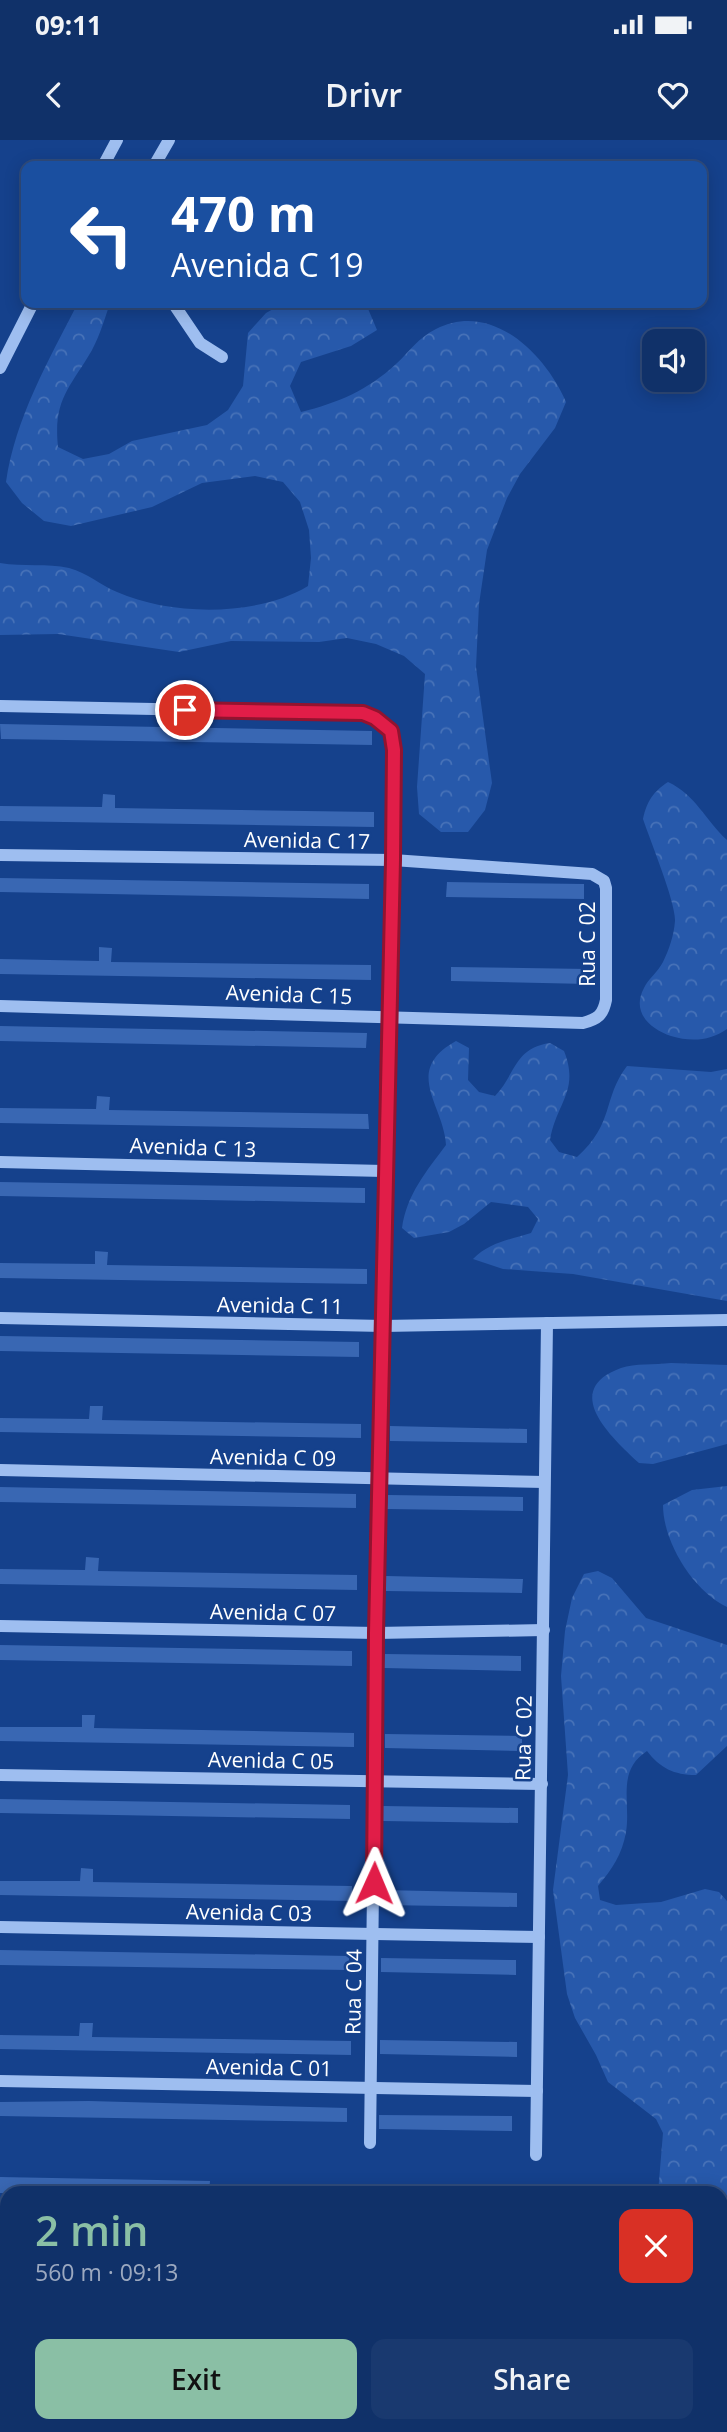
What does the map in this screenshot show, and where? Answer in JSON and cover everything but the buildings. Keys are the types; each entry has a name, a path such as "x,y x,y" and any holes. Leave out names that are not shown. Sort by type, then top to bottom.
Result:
{"street":[{"path":"106,161 117,140"},
{"path":"157,161 169,140"},
{"path":"0,368 30,308"},
{"path":"176,308 200,343 222,357"},
{"name":"Rua C 04","path":"0,706 363,713 375,718 391,731 394,750 393,860 384,1171 370,2143"},
{"name":"Avenida C 17","path":"0,855 393,860 592,874 604,881 607,888"},
{"name":"Rua C 02","path":"606,1000 607,888"},
{"name":"Avenida C 15","path":"0,1006 583,1023 596,1019 603,1012 606,1000"},
{"name":"Avenida C 13","path":"0,1162 384,1171"},
{"name":"Avenida C 11","path":"0,1318 383,1326 727,1320"},
{"name":"Rua C 02","path":"536,2155 547,1323"},
{"name":"Avenida C 09","path":"0,1470 544,1482"},
{"name":"Avenida C 07","path":"0,1626 376,1633 544,1630"},
{"name":"Avenida C 05","path":"0,1776 542,1784"},
{"name":"Avenida C 03","path":"0,1927 539,1937"},
{"name":"Avenida C 01","path":"0,2081 537,2091"}],"green space":[{"path":"75,308 108,308 95,344 65,395 58,417 58,447 83,459 109,454 132,441 207,425 228,410 243,386 248,333 266,313 275,308 368,308 377,330 351,346 301,362 290,386 301,412 340,400 363,388 396,364 424,336 457,322 477,322 496,327 514,337 545,367 566,402 555,428 520,474 507,498 487,550 479,604 476,667 492,783 485,810 468,832 441,832 419,814 417,787 425,674 404,656 376,644 347,638 319,642 231,641 179,652 58,634 0,635 0,563 69,568 139,600 188,609 239,608 287,596 308,586 311,558 309,530 300,502 283,482 255,476 202,483 152,507 71,526 44,521 22,503 6,482 10,459 25,412"},
{"path":"668,782 686,794 727,840 727,1029 714,1036 693,1040 678,1038 656,1029 641,1012 640,1005 646,985 665,957 675,921 662,871 643,819 651,798"},
{"path":"456,1041 469,1048 468,1080 479,1092 495,1096 529,1050 550,1043 564,1051 568,1065 568,1087 550,1140 559,1152 577,1157 597,1133 614,1089 627,1066 711,1072 727,1069 727,1301 573,1274 503,1269 473,1259 493,1245 531,1233 538,1219 528,1207 491,1202 464,1224 449,1232 414,1238 402,1228 413,1194 446,1145 429,1077 431,1064 440,1052"},
{"path":"671,1363 727,1365 727,1444 653,1464 639,1463 616,1440 597,1414 593,1401 594,1388 603,1377 627,1366"},
{"path":"727,1486 727,1607 703,1590 682,1564 668,1534 663,1505 692,1490"},
{"path":"598,1571 612,1578 646,1618 727,1645 727,1746 696,1775 681,1774 668,1769 647,1751 637,1759 628,1778 627,1821 622,1848 612,1868 598,1886 600,1900 616,1905 661,1902 705,1889 719,1892 727,1901 727,2186 659,2186 663,2133 656,2119 608,2082 575,2018 567,1994 553,1890 568,1775 561,1676 565,1631 572,1598 584,1574"}],"route":[{"path":"185,710 363,713 375,718 391,731 394,750 393,860 384,1171 374,1883"}]}
